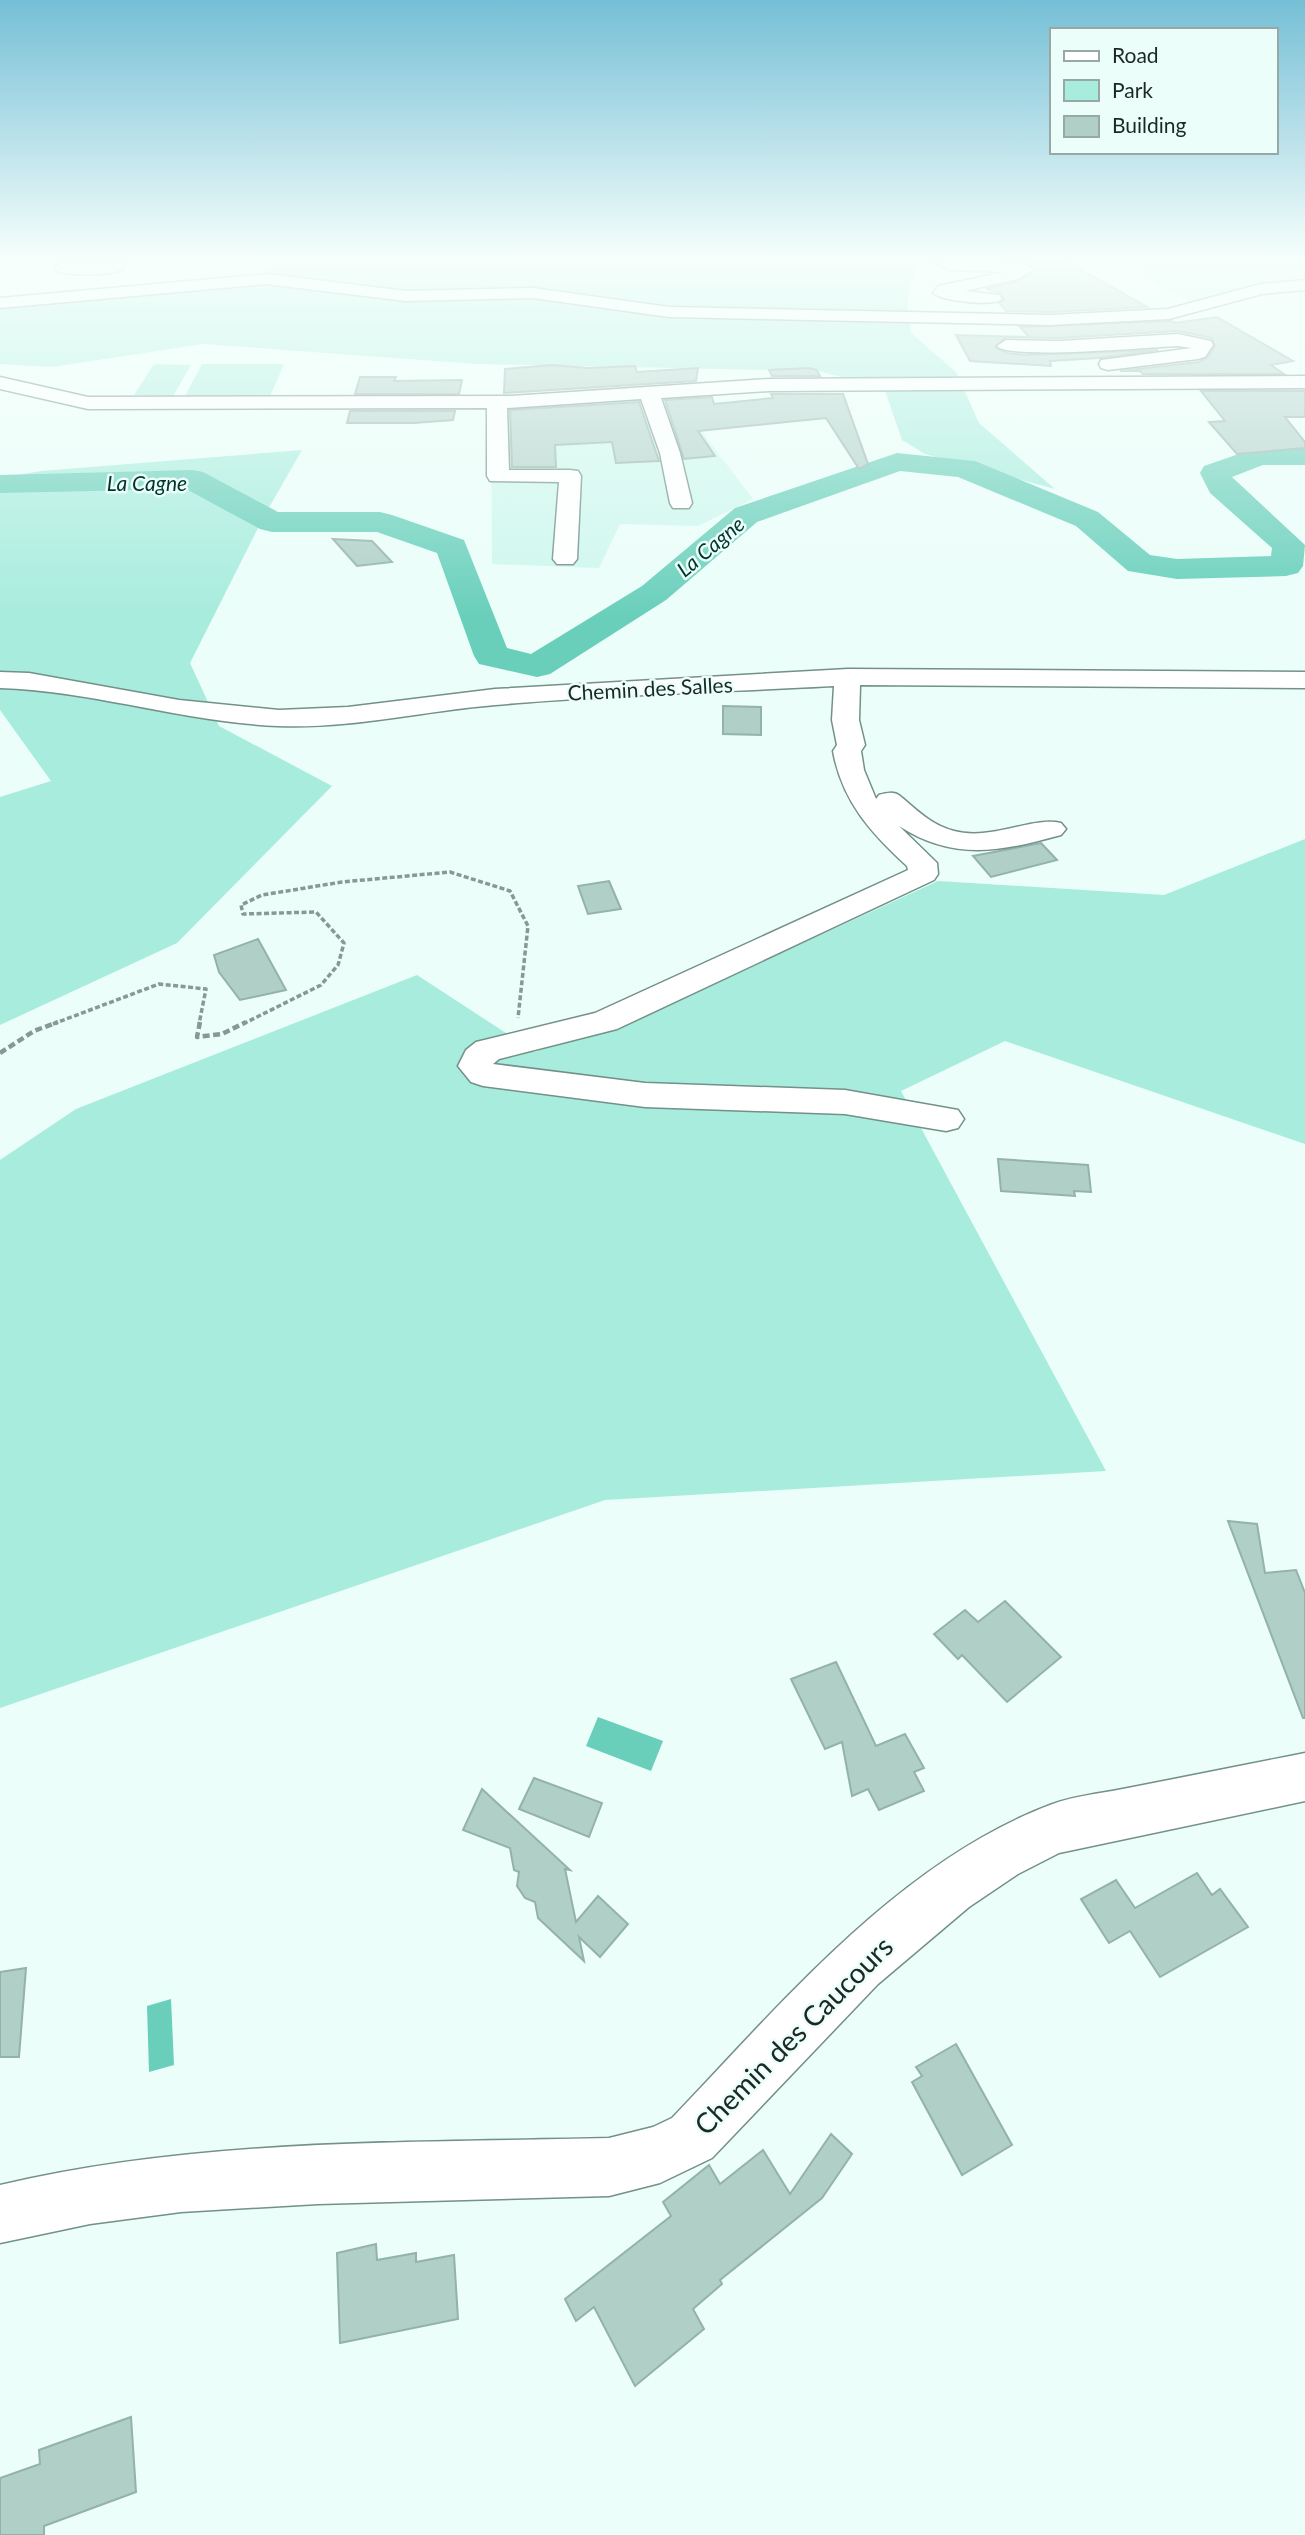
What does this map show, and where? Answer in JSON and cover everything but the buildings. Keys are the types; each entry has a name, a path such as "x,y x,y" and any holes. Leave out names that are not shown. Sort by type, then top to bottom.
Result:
{"street":[{"path":"1098,379 1112,385"},
{"path":"0,383 52,397 88,403 497,402 769,385 1305,382"},
{"path":"649,393 670,453 681,503"},
{"path":"497,402 498,476 570,476 565,559"},
{"path":"848,677 845,702 851,745 864,755 893,808 922,830 970,844 1003,842 1052,829"},
{"name":"Chemin des Salles","path":"0,680 29,681 193,710 279,718 348,715 495,697 848,677 1305,680"},
{"path":"851,745 847,751 850,775 862,802 885,830 922,863 923,874 605,1021 488,1050 478,1058 475,1066 484,1074 645,1095 845,1102 946,1119"},
{"name":"Chemin des Caucours","path":"0,2214 40,2204 171,2182 277,2176 609,2167 660,2154 692,2138 856,1969 903,1925 973,1870 1020,1843 1053,1829 1305,1777"}],"path":[{"path":"0,1053 34,1031 159,984 206,989 197,1037 222,1034 321,985 338,965 344,943 316,912 243,914 241,905 262,895 342,881 450,872 510,891 528,926 515,1042"}],"shaded area":[{"path":"674,395 753,499 698,526 620,524 599,568 492,564 491,406"},
{"path":"598,1717 663,1741 651,1771 586,1746"},
{"path":"171,1999 174,2065 149,2072 147,2006"}],"green space":[{"path":"144,379 183,379 173,396 134,395"},
{"path":"194,379 277,379 270,396 185,396"},
{"path":"850,379 959,379 979,423 1055,489 925,454 902,440 884,388"},
{"path":"302,450 263,518 190,663 219,726 332,786 177,943 0,1025 0,797 51,781 0,710 0,478 41,471"},
{"path":"1305,839 1305,1144 1005,1041 901,1091 1106,1471 605,1500 0,1708 0,1160 76,1109 417,975 535,1052 747,969 938,881 1164,895"}],"waterway":[{"name":"La Cagne","path":"0,484 192,479 272,522 380,522 452,547 492,656 537,666 654,593 746,515 897,462 964,468 1087,519 1140,564 1177,569 1286,566 1289,546 1221,486 1215,473 1259,456 1305,456"}]}
